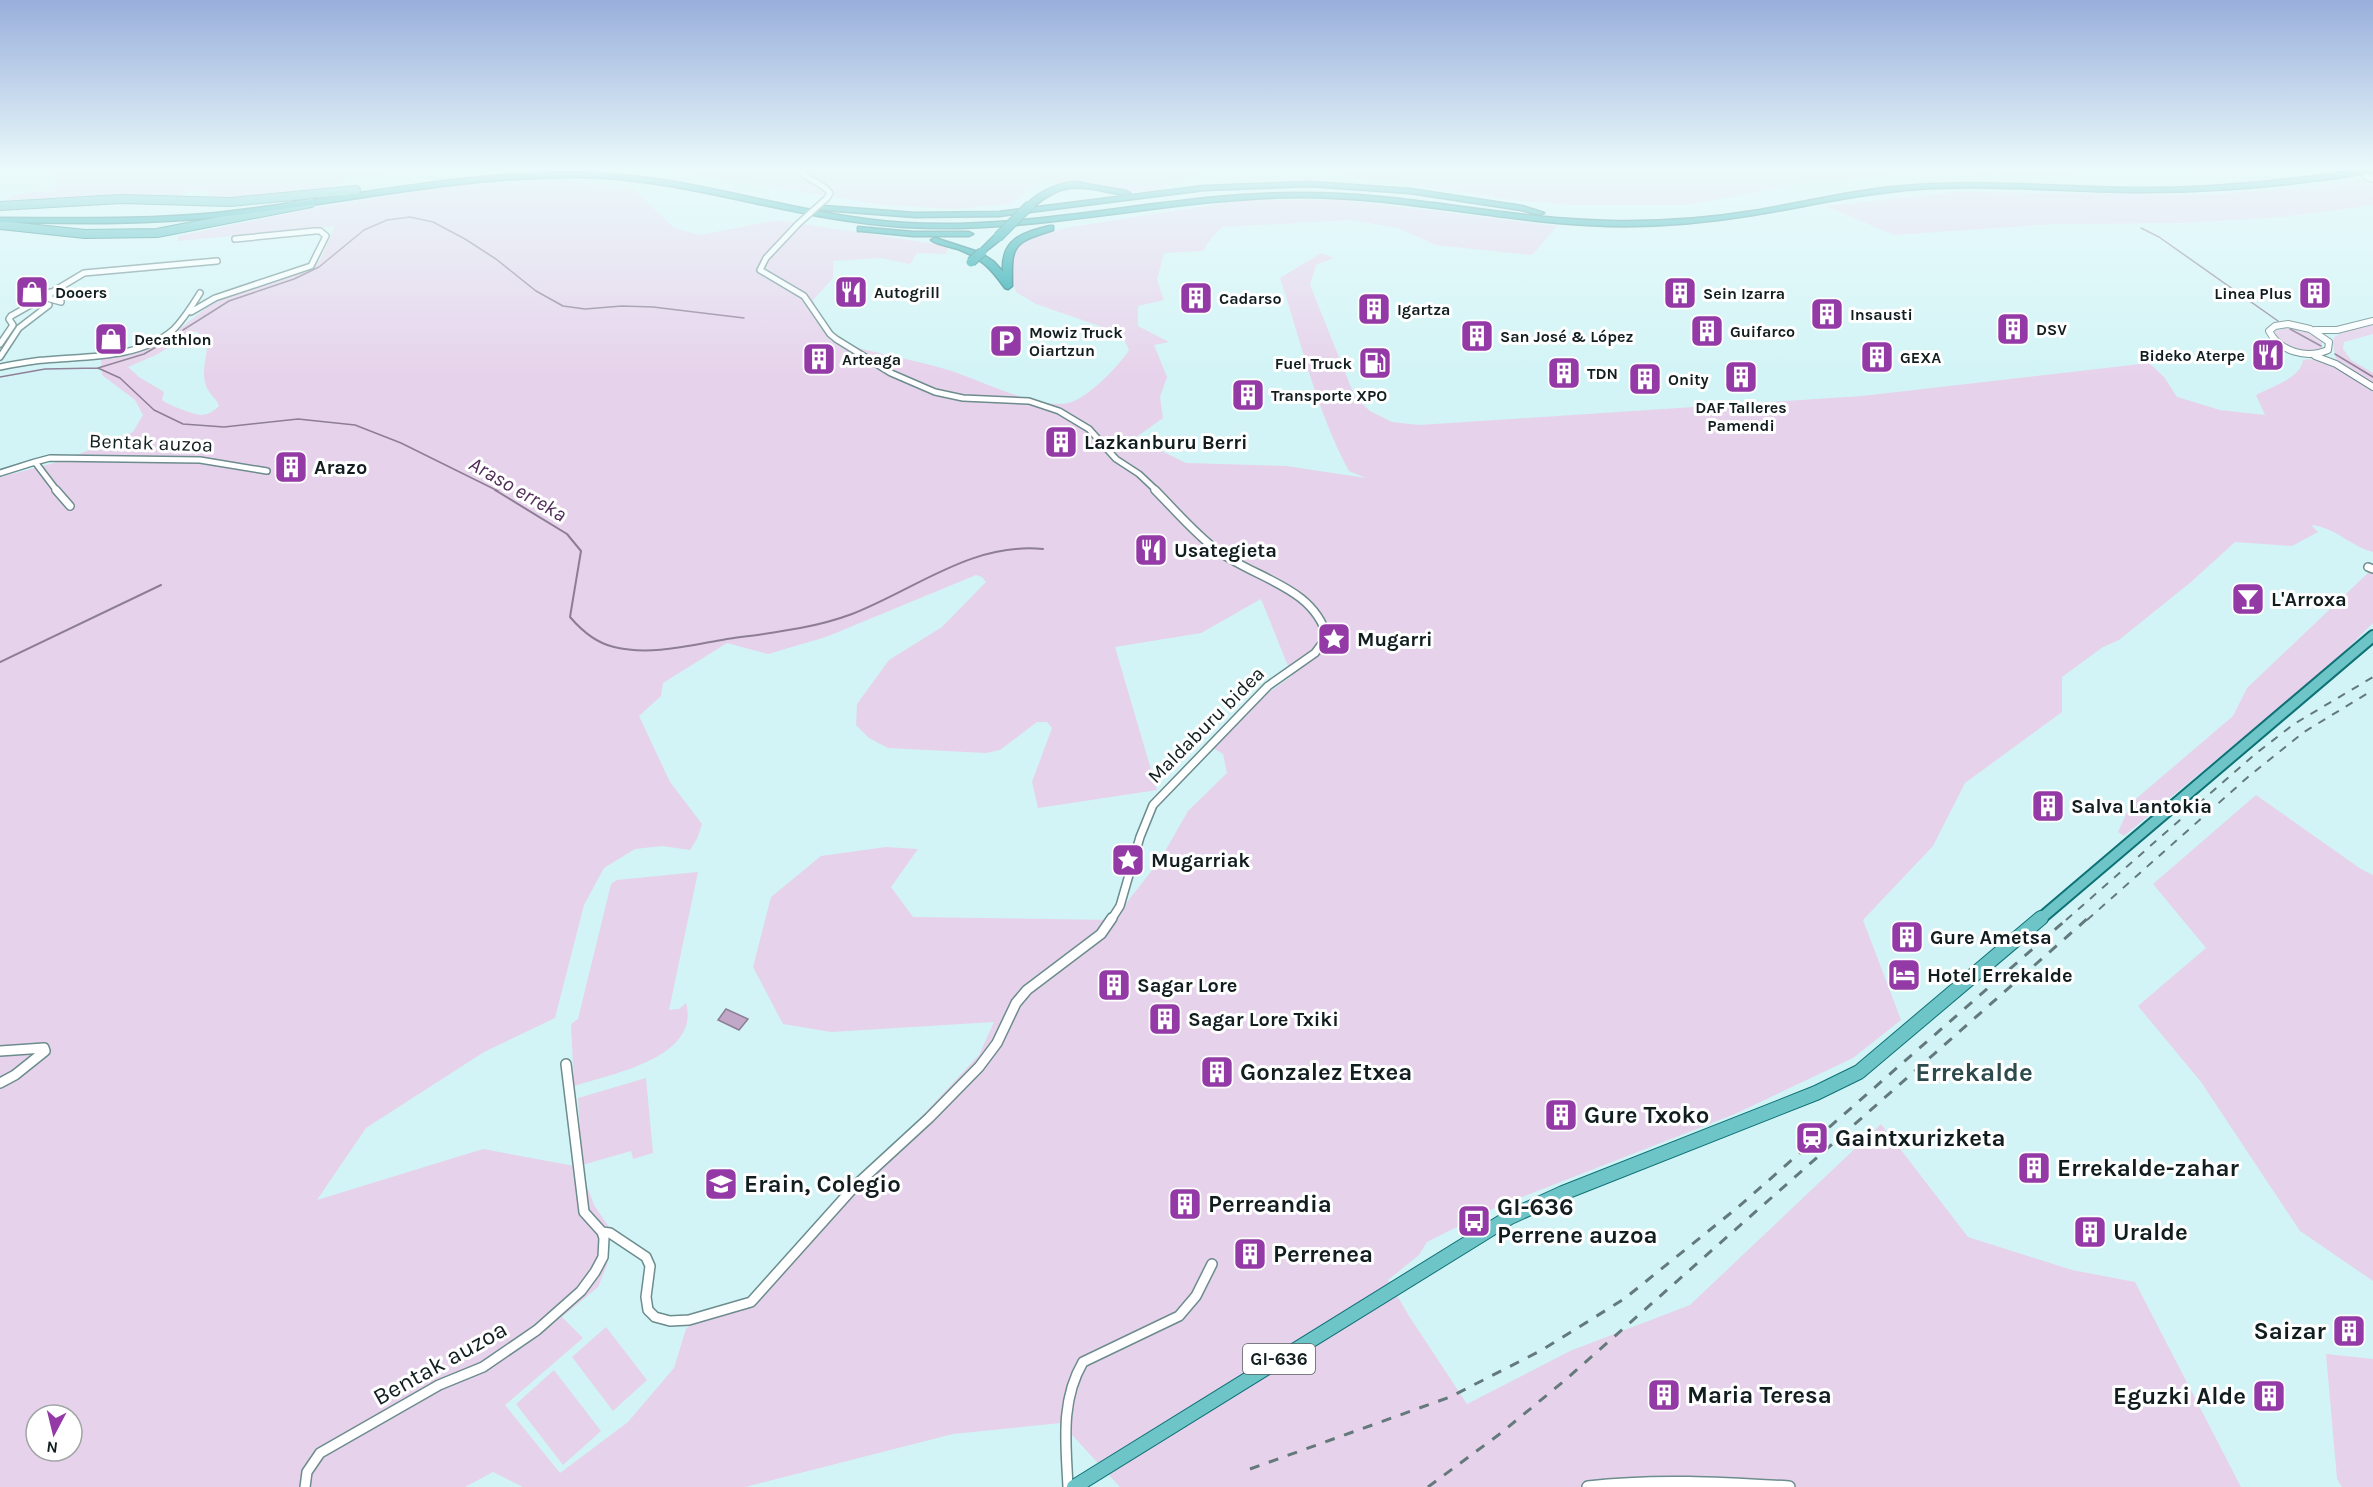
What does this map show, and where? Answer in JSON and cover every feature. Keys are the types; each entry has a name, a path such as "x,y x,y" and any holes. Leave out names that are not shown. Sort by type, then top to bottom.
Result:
{"highway":[{"path":"927,237 951,244 981,258 997,270 1008,286 1006,259 1008,251 1024,237"},
{"path":"968,263 998,237"}],"main road":[{"name":"GI-636","path":"1074,1487 1510,1217 1563,1193 1816,1093 1859,1072 2373,636"},
{"path":"1588,1487 1621,1483 1713,1482 1789,1487"}],"street":[{"path":"235,239 251,237"},
{"path":"0,367 120,354 137,350 172,332 191,312 215,298 312,266 325,237"},
{"name":"Maldaburu bidea","path":"602,1232 610,1233 646,1257 650,1266 646,1297 648,1310 655,1317 670,1321 688,1320 751,1302 855,1186 929,1118 979,1067 997,1043 1016,1003 1027,990 1101,934 1120,906 1140,837 1153,805 1167,786 1214,744 1235,719 1268,687 1316,653 1327,637 1327,627 1322,619 1301,597 1234,562 1213,546 1178,515 1139,474 1117,459 1098,436 1084,425 1051,407 1036,402 966,398 932,392 884,368 836,339 830,334 804,296 793,288 768,277 760,270 766,258 785,237"},
{"path":"10,321 50,292 84,273 217,261"},
{"path":"50,292 50,299 61,302"},
{"path":"191,312 200,293"},
{"path":"0,357 19,328 49,305 34,303"},
{"path":"0,320 26,322"},
{"path":"0,344 13,325 10,321"},
{"path":"2373,321 2337,330 2310,329 2283,324 2275,326 2270,331 2281,345 2341,367 2373,387"},
{"path":"2310,329 2328,346 2332,358 2341,367"},
{"path":"2306,353 2322,353 2328,346 2330,336 2337,330"},
{"path":"0,363 18,364"},
{"name":"Bentak auzoa","path":"0,473 50,458 200,460 267,471"},
{"path":"35,462 50,480 54,490 70,506"},
{"path":"0,1051 44,1048 45,1051 15,1075 0,1083"},
{"path":"566,1064 584,1212 602,1232"},
{"name":"Bentak auzoa","path":"304,1487 307,1472 320,1454 439,1385 483,1367 537,1330 581,1291 595,1272 603,1257 602,1232"},
{"path":"1068,1487 1069,1387 1074,1374 1083,1362 1171,1322 1183,1314 1197,1296 1212,1263"}],"shaded area":[{"path":"178,237 216,237 178,241"},
{"path":"330,237 891,237 948,246 946,254 917,253 910,264 881,258 833,261 833,278 813,300 830,340 945,369 1023,398 1055,404 1076,400 1093,389 1129,350 1122,335 1036,304 1016,292 1009,265 1015,247 1030,237 1212,237 1203,251 1164,253 1157,280 1164,300 1138,306 1138,326 1169,342 1154,345 1167,377 1160,397 1163,418 1135,438 1186,463 1286,466 1366,478 1349,471 1328,425 1310,376 1280,278 1321,253 1334,258 1316,265 1310,285 1355,397 1370,411 1392,422 1419,425 1862,396 2149,363 2164,377 2177,397 2220,410 2265,415 2256,395 2291,377 2297,372 2303,360 2320,361 2349,375 2373,392 2373,552 2357,546 2328,529 2311,525 2318,532 2292,546 2235,542 2191,582 2119,640 2103,647 2062,677 2062,712 1965,783 1933,846 1863,920 1901,1020 1853,1058 1735,1114 1499,1206 1427,1242 1419,1255 1388,1280 1467,1404 1570,1351 1690,1305 1881,1124 1968,1237 2072,1270 2135,1282 2241,1487 1120,1487 1061,1423 953,1434 745,1487 523,1487 493,1472 465,1487 0,1487 0,477 62,461 133,432 143,415 135,400 102,375 101,358 127,356 178,330 216,300 310,269 320,260","holes":["196,331 207,341 205,384 219,406 204,415 186,411 165,402 162,400 164,392 139,377 128,367 158,354","976,575 982,577 986,582 942,627 889,660 857,704 856,725 869,738 888,748 986,753 1000,750 1037,722 1047,722 1052,728 1032,782 1038,808 1157,790 1115,647 1201,633 1261,599 1292,676 1244,710 1213,748 1223,754 1227,773 1188,811 1160,860 1113,920 913,917 891,887 918,849 886,847 821,856 771,897 753,967 783,1024 831,1032 994,1022 979,1055 751,1299 703,1312 686,1329 674,1368 628,1422 560,1473 505,1405 583,1338 562,1317 598,1287 607,1265 611,1230 594,1205 580,1167 483,1149 317,1200 366,1128 484,1052 555,1018 584,905 604,868 635,849 662,846 690,850 702,824 670,782 639,716 661,696 663,683 727,643 768,654 826,637"]},
{"path":"1419,237 1547,237 1532,255 1436,245"},
{"path":"2373,325 2373,334 2344,342 2343,349 2351,360 2373,373 2373,384 2336,359 2333,340 2339,334"},
{"path":"2289,327 2312,333 2322,341 2322,348 2310,351 2296,349 2284,343 2275,331"},
{"path":"2370,571 2373,573 2373,623 2332,664 2124,836 2118,832 2131,803 2233,716 2247,688"},
{"path":"2256,795 2361,869 2373,875 2373,1281 2300,1231 2201,1082 2138,1006 2206,948 2153,884"},
{"path":"698,872 669,1010 679,1009 686,1003 687,1022 680,1037 667,1050 649,1061 574,1086 571,1024 578,1019 611,884 617,880"},
{"path":"726,1009 748,1019 739,1030 718,1020"},
{"path":"646,1078 653,1153 633,1159 631,1151 582,1165 578,1098"},
{"path":"606,1327 647,1380 613,1411 572,1357"},
{"path":"2326,1354 2373,1359 2373,1487 2342,1487 2337,1479"},
{"path":"554,1370 601,1431 563,1465 516,1404"}],"waterway":[{"path":"183,330 229,301 294,279 319,267 355,237"},
{"path":"462,237 496,259 536,291 563,306 585,309 622,306 653,307 744,318"},
{"path":"2160,237 2278,321"},
{"path":"2290,329 2321,346"},
{"path":"98,368 144,354 175,336"},
{"path":"2335,354 2373,377"},
{"name":"Araso erreka","path":"0,377 45,369 98,368"},
{"name":"Araso erreka","path":"98,368 120,378 154,410 183,424 224,427 298,419 355,425 401,443 498,491"},
{"name":"Araso erreka","path":"495,490 567,534 581,551 570,617 584,632 595,639 607,645 628,649 671,649 822,623 876,604 968,560 1017,549 1043,549"},
{"path":"0,662 161,585"}],"railway":[{"path":"2066,920 2254,755 2294,724 2373,677"},
{"path":"2087,920 2248,777 2304,732 2373,690"},
{"path":"1250,1469 1450,1397 1542,1350 1624,1299 1737,1208 2068,918"},
{"path":"1428,1487 1501,1433 1564,1381 2088,918"}],"place":[{"name":"Dooers","path":"32,292"},
{"name":"Autogrill","path":"851,292"},
{"name":"Sein Izarra","path":"1680,293"},
{"name":"Linea Plus","path":"2315,293"},
{"name":"Cadarso","path":"1196,298"},
{"name":"Igartza","path":"1374,309"},
{"name":"Insausti","path":"1827,314"},
{"name":"DSV","path":"2013,329"},
{"name":"Guifarco","path":"1707,331"},
{"name":"San José & López","path":"1477,336"},
{"name":"Decathlon","path":"111,339"},
{"name":"Mowiz Truck Oiartzun","path":"1006,341"},
{"name":"Bideko Aterpe","path":"2268,355"},
{"name":"GEXA","path":"1877,357"},
{"name":"Arteaga","path":"819,359"},
{"name":"Fuel Truck","path":"1375,363"},
{"name":"TDN","path":"1564,373"},
{"name":"DAF Talleres Pamendi","path":"1741,377"},
{"name":"Onity","path":"1645,379"},
{"name":"Transporte XPO","path":"1248,395"},
{"name":"Lazkanburu Berri","path":"1061,442"},
{"name":"Arazo","path":"291,467"},
{"name":"Usategieta","path":"1151,550"},
{"name":"L'Arroxa","path":"2248,599"},
{"name":"Mugarri","path":"1334,639"},
{"name":"Salva Lantokia","path":"2048,806"},
{"name":"Mugarriak","path":"1128,860"},
{"name":"Gure Ametsa","path":"1907,937"},
{"name":"Hotel Errekalde","path":"1904,975"},
{"name":"Sagar Lore","path":"1114,985"},
{"name":"Sagar Lore Txiki","path":"1165,1019"},
{"name":"Gonzalez Etxea","path":"1217,1072"},
{"name":"Gure Txoko","path":"1561,1115"},
{"name":"Gaintxurizketa","path":"1812,1138"},
{"name":"Errekalde-zahar","path":"2034,1168"},
{"name":"Erain, Colegio","path":"721,1184"},
{"name":"Perreandia","path":"1185,1204"},
{"name":"GI-636 Perrene auzoa","path":"1474,1221"},
{"name":"Uralde","path":"2090,1232"},
{"name":"Perrenea","path":"1250,1254"},
{"name":"Saizar","path":"2349,1331"},
{"name":"Maria Teresa","path":"1664,1395"},
{"name":"Eguzki Alde","path":"2269,1396"}],"district":[{"name":"Errekalde","path":"1974,1072"}]}
